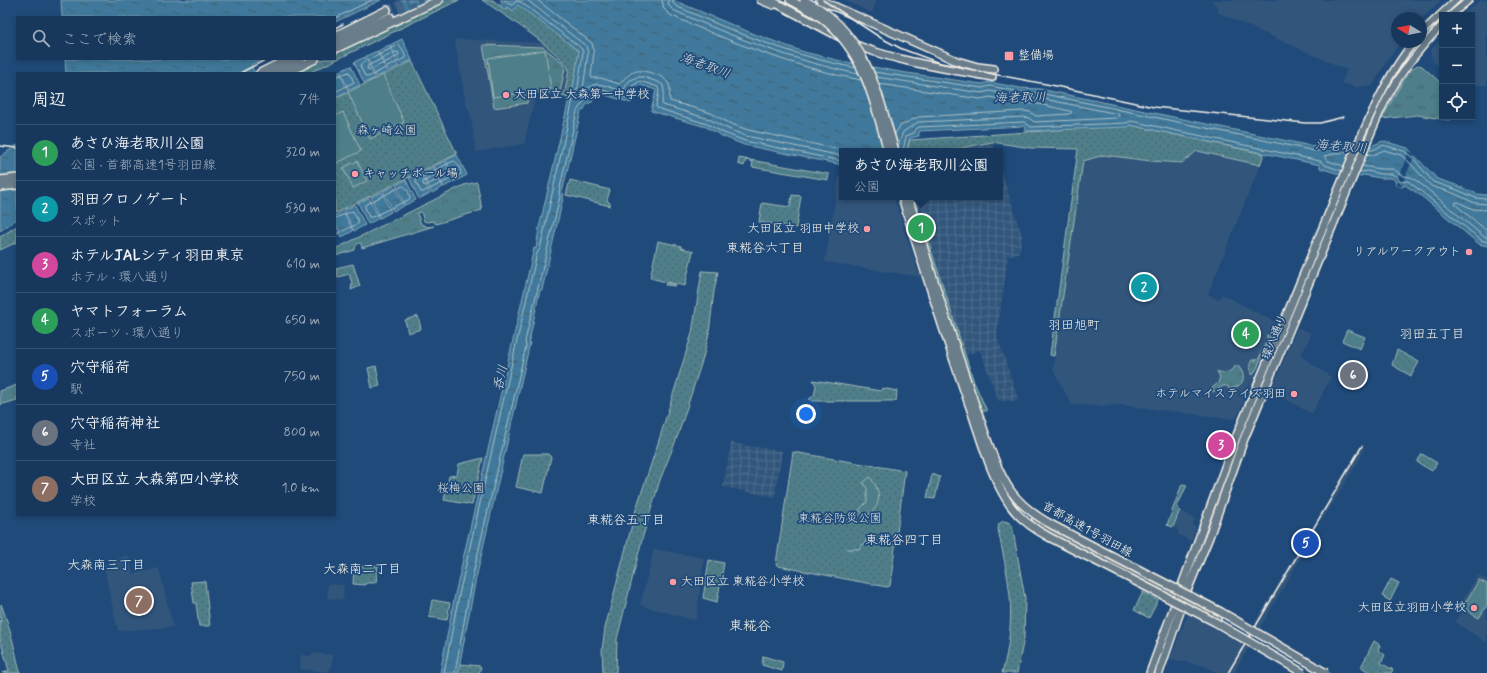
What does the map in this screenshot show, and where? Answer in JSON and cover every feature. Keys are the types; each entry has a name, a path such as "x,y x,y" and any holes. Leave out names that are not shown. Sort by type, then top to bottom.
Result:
{"highway":[{"path":"336,49 439,0"},
{"path":"761,0 801,17"},
{"path":"770,0 852,43 884,55 992,78"},
{"path":"790,0 831,18 854,42 862,56 877,94 894,148"},
{"path":"804,0 818,11 838,32 857,58 868,83 887,148"},
{"path":"820,0 957,61 994,70"},
{"path":"336,36 389,14 336,42"},
{"path":"262,72 286,60"},
{"path":"274,72 299,60"},
{"path":"289,72 313,60"},
{"name":"環八通り","path":"1150,673 1348,177 1358,143"},
{"name":"環八通り","path":"1348,177 1366,145"},
{"path":"0,180 16,178"},
{"path":"0,187 16,185"},
{"name":"首都高速1号羽田線","path":"903,200 935,307 988,458 1003,494 1017,514 1039,532 1215,622 1303,673"},
{"name":"首都高速1号羽田線","path":"909,200 956,350 995,460 1010,489 1030,510 1050,524 1221,612 1326,673"},
{"path":"1010,489 1020,504 1035,518 1070,541"},
{"path":"1003,494 1027,520 1040,528 1070,541 1218,617 1318,673"},
{"name":"環八通り","path":"1159,673 1181,598"},
{"path":"1218,617 1311,673"}],"main road":[{"path":"1427,27 1456,0"},
{"path":"1455,12 1469,0"},
{"name":"環八通り","path":"1366,145 1384,104 1394,86 1415,56 1439,28"},
{"name":"環八通り","path":"1358,143 1386,82 1400,59 1409,48"}],"shaded area":[{"path":"844,0 877,0 872,13"},
{"path":"1211,0 1441,0 1427,13 1427,12 1391,12 1391,48 1396,48 1388,59 1372,87 1355,87 1341,83 1347,70 1217,12 1219,8"},
{"path":"1481,0 1487,0 1487,85 1475,85 1475,12 1465,12"},
{"name":"大田区立 大森第一中学校","path":"456,39 543,43 568,66 569,69 565,91 562,95 536,95 524,144 476,152 470,112 466,105 455,42"},
{"path":"1439,41 1439,67 1433,61 1430,51"},
{"path":"992,142 994,148 961,148"},
{"path":"1197,152 1260,165 1208,294 1219,300 1222,294 1277,323 1237,417 1233,419 1121,405 1072,405 1053,370 1081,163 1083,160 1104,154 1182,164"},
{"name":"大田区立 羽田中学校","path":"839,176 839,200 895,200 920,277 825,262"},
{"path":"1003,176 1022,236 1019,253 1008,256 997,336 1019,401 998,401 980,350 966,355 917,200 1003,200"},
{"path":"1297,328 1312,333 1301,356 1331,377 1312,414 1271,391"},
{"path":"731,443 782,451 775,497 723,487"},
{"path":"1360,447 1364,449 1360,459 1323,519 1319,517 1320,514"},
{"path":"1181,510 1195,519 1193,525 1196,527 1191,542 1178,534 1178,530 1174,527"},
{"path":"1312,527 1317,530 1234,673 1217,673 1204,666 1170,659 1188,614 1242,643"},
{"name":"大田区立 東糀谷小学校","path":"654,549 703,558 704,560 696,619 693,620 640,605"},
{"path":"128,555 133,574 159,568 173,627 118,631 103,564"},
{"name":"大田区立羽田小学校","path":"1478,575 1487,580 1487,643 1455,622 1463,610 1459,606"},
{"path":"328,584 344,585 343,600 327,598"},
{"path":"312,654 334,655 329,672 300,669 301,655 312,656"}],"green space":[{"path":"447,0 459,0 336,60 336,54"},
{"path":"482,0 493,0 504,9 518,4 579,51 572,95 569,95 568,99 562,95 565,91 569,70 564,63 530,33"},
{"path":"483,45 543,47 562,62 565,68 560,93 530,92 527,103 494,108"},
{"path":"545,50 551,89 493,97 488,58"},
{"path":"322,60 336,60 311,72 297,72"},
{"name":"森ヶ崎公園","path":"412,61 457,154 336,213 336,99"},
{"path":"1418,65 1422,66 1439,81 1439,118 1417,115 1382,119 1403,81"},
{"path":"383,75 404,122 370,139 348,92"},
{"path":"343,112 361,151 336,164 336,116"},
{"path":"1130,125 1264,154 1260,165 1197,151 1182,163 1104,155 1083,161 1054,356 1050,355 1078,149 1031,148 992,142 961,148 908,148 910,140"},
{"path":"739,158 829,174 828,180 752,167 753,162 746,160 744,166 738,164"},
{"name":"キャッチボール場","path":"357,161 367,181 353,188 343,168"},
{"path":"570,180 610,190 607,200 610,203 610,206 566,195"},
{"path":"477,182 482,210 436,224 433,221 424,221 421,212 417,213 421,224 428,227 434,226 362,248 360,243 356,245 355,250 336,256 336,249 464,185"},
{"path":"792,195 801,196 796,228 759,222 762,203 790,207"},
{"path":"910,200 915,200 974,382 987,411 979,411"},
{"path":"16,227 16,242 0,250 0,237"},
{"path":"658,241 681,246 681,248 693,251 685,286 667,282 675,286 665,285 666,282 650,278"},
{"path":"353,264 360,286 351,290 352,283 349,274 338,277 336,268"},
{"path":"702,271 718,272 709,333 703,358 678,435 660,480 643,536 617,639 616,673 603,673 602,650 605,628 636,509 692,333"},
{"path":"418,316 421,329 408,333 405,320"},
{"path":"1347,330 1365,337 1360,349 1342,341"},
{"path":"1272,333 1253,375 1251,373 1250,364 1252,360 1257,360 1259,358 1267,340 1267,335"},
{"path":"1397,350 1419,362 1411,376 1392,365"},
{"path":"1237,365 1243,377 1241,383 1234,388 1229,389 1228,386 1223,386 1213,392 1211,389 1218,383 1220,377 1217,371 1221,373 1229,372"},
{"path":"376,366 380,386 372,388 368,368"},
{"path":"813,380 881,391 882,388 897,391 896,401 812,401 809,399 814,396 816,385"},
{"path":"16,385 16,400 0,405 0,391"},
{"name":"東糀谷防災公園","path":"793,452 905,471 890,586 887,587 778,566 776,564"},
{"path":"523,454 548,454 551,457 543,493 516,487"},
{"path":"1422,454 1437,463 1432,471 1417,462"},
{"name":"桜梅公園","path":"483,458 472,505 444,500 449,476 457,475 459,464"},
{"path":"932,474 940,477 935,499 927,498"},
{"path":"870,477 874,482 878,493 878,503 872,512 866,516 859,510 867,502 867,488 863,483"},
{"path":"1182,484 1187,485 1177,507 1180,510 1173,527 1167,525"},
{"path":"1003,521 1012,525 1025,598 1024,638 1017,673 1002,673 1008,645 1011,615 1009,588 998,529 999,524"},
{"path":"709,560 724,563 717,602 703,598"},
{"path":"378,565 376,582 366,583 365,585 353,584 354,567"},
{"path":"1391,579 1399,583 1390,601 1382,596"},
{"path":"1479,580 1487,584 1487,605 1479,618 1462,608"},
{"path":"205,581 210,626 199,626 191,582"},
{"path":"1143,592 1158,600 1149,618 1134,610"},
{"path":"432,600 450,603 447,620 429,617"},
{"path":"1,604 12,638 20,673 2,673 9,671 0,639"},
{"path":"1374,641 1380,645 1378,650 1385,655 1381,663 1393,670 1391,673 1371,673 1361,667"},
{"path":"763,656 783,662 782,671 762,665"},
{"path":"460,664 481,667 479,673 458,673"}],"water":[{"path":"61,0 381,0 336,22 336,16 62,16"},
{"path":"400,0 434,0 405,12"},
{"name":"海老取川","path":"500,0 673,0 754,34 804,52 841,61 900,72 982,84 989,82 1020,88 1040,89 1316,147 1353,142 1371,146 1383,141 1408,148 1435,176 1435,178 1477,194 1487,195 1487,246 1479,244 1420,195 1405,185 1402,187 1395,185 1396,182 1392,178 1380,178 1363,175 1360,177 1339,174 1320,168 1320,165 1130,125 1128,127 1026,131 1025,126 919,131 919,136 910,138 907,148 839,148 839,164 744,145 722,136 706,127 651,111 656,90 640,85 635,88 631,103 596,92 592,102 587,104 583,111 581,111 562,193 564,194 542,290 540,290 530,343 475,583 458,673 440,673 455,594 534,248 536,249 539,228 569,99 568,95 572,95 579,51 518,5 513,11 508,7 504,9 500,6 503,3"},
{"path":"402,39 412,60 401,65 390,45"},
{"path":"389,45 399,66 388,71 378,51"},
{"path":"377,51 387,72 376,77 366,56"},
{"path":"365,57 375,78 364,83 354,62"},
{"path":"65,60 260,60 251,65 254,72 66,72"},
{"path":"351,66 360,85 349,90 340,71"},
{"path":"339,71 348,91 337,96 336,94 336,72"},
{"path":"16,146 16,220 0,231 0,157"},
{"path":"457,155 467,175 456,181 446,160"},
{"path":"445,161 455,181 444,187 434,166"},
{"path":"433,167 443,187 432,193 422,172"},
{"path":"421,173 430,193 419,199 409,178"},
{"path":"406,180 416,200 405,205 396,185"},
{"path":"394,186 404,206 393,211 383,191"},
{"path":"382,192 391,212 380,218 371,197"},
{"path":"369,198 379,218 368,224 358,203"},
{"path":"355,205 365,225 354,231 344,210"},
{"path":"343,211 353,231 342,237 336,225 336,214"}],"pier":[{"path":"1353,142 1371,146 1358,179 1339,175"},
{"path":"1409,151 1415,154 1401,187 1395,185"}],"waterway":[{"path":"847,549 860,549 861,545 866,543 867,538"}],"tunnel":[{"path":"387,10 408,0"},
{"path":"390,17 423,0"}],"railway":[{"path":"823,0 881,38 902,49 937,62 1154,107 1305,123 1320,123 1343,117"},
{"path":"336,28 343,24"},
{"path":"242,72 265,60"},
{"path":"0,146 16,148"},
{"path":"1228,673 1362,446"}],"place":[{"name":"整備場","path":"1009,56"},
{"name":"大田区立 大森第一中学校","path":"506,95"},
{"name":"キャッチボール場","path":"355,174"},
{"name":"あさひ海老取川公園","path":"921,228"},
{"name":"大田区立 羽田中学校","path":"867,229"},
{"name":"リアルワークアウト","path":"1469,252"},
{"name":"羽田クロノゲート","path":"1144,287"},
{"name":"ヤマトフォーラム","path":"1246,334"},
{"name":"穴守稲荷神社","path":"1353,375"},
{"name":"ホテルマイステイズ羽田","path":"1294,394"},
{"name":"ホテルJALシティ羽田東京","path":"1221,445"},
{"name":"穴守稲荷","path":"1306,543"},
{"name":"大田区立 東糀谷小学校","path":"673,582"},
{"name":"大田区立 大森第四小学校","path":"139,601"},
{"name":"大田区立羽田小学校","path":"1474,608"}],"district":[{"name":"東糀谷六丁目","path":"765,248"},
{"name":"羽田旭町","path":"1074,325"},
{"name":"羽田五丁目","path":"1432,334"},
{"name":"東糀谷五丁目","path":"626,520"},
{"name":"東糀谷四丁目","path":"904,540"},
{"name":"大森南三丁目","path":"106,565"},
{"name":"大森南二丁目","path":"362,569"},
{"name":"東糀谷","path":"750,626"}],"water label":[{"name":"呑川","path":"501,378"}]}
